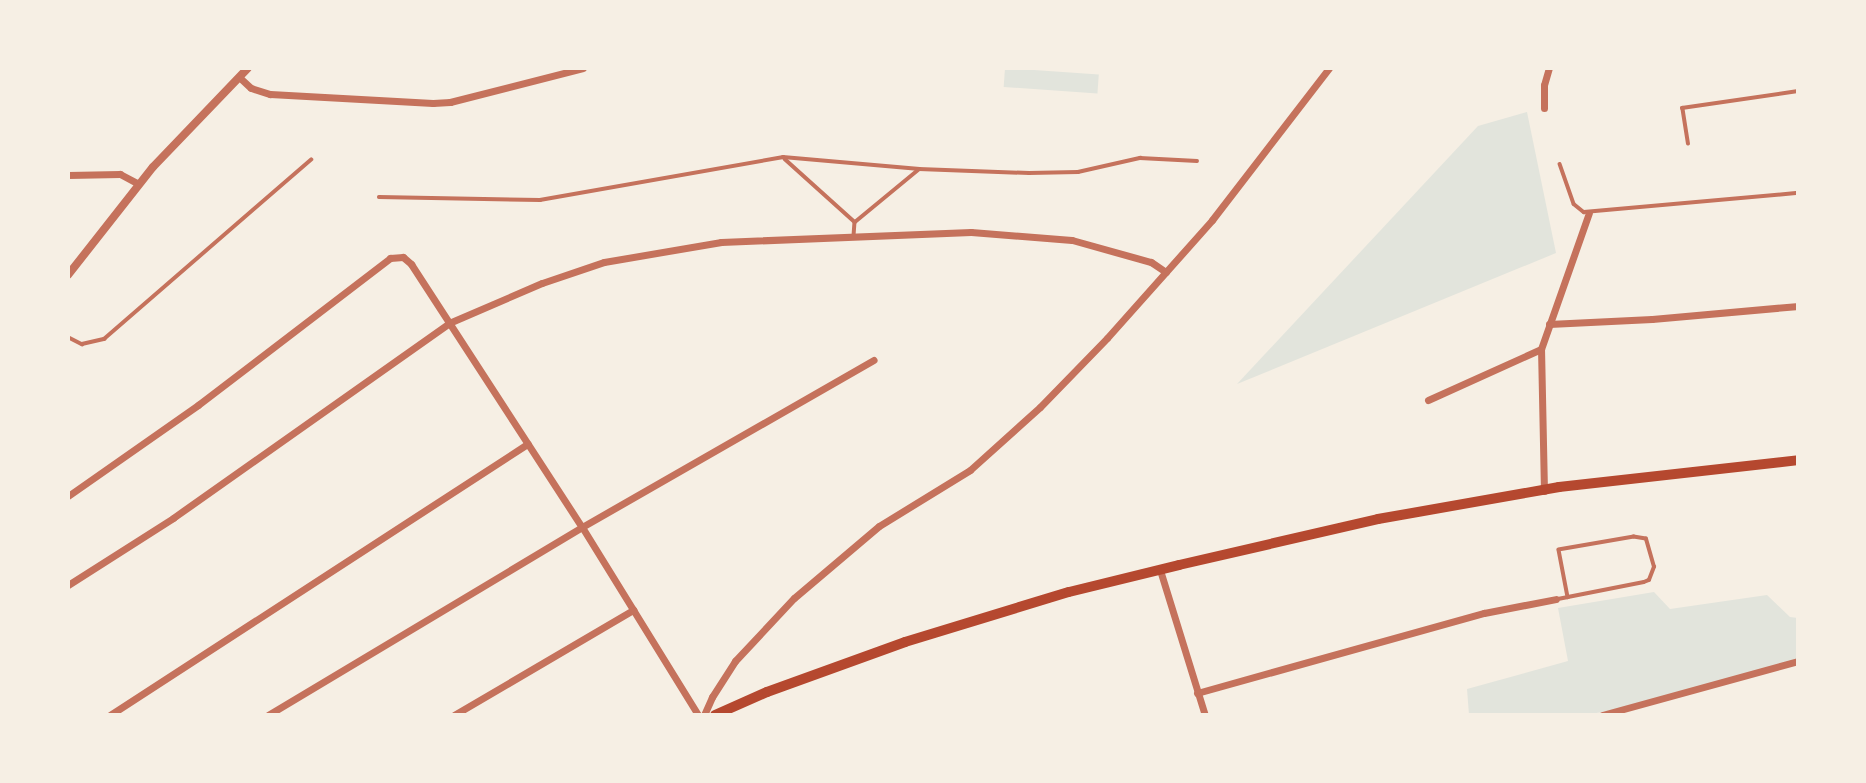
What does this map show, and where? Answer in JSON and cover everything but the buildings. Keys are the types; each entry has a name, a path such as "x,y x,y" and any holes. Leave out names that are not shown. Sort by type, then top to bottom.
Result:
{"main road":[{"path":"715,715 766,692 905,642 1069,592 1160,570 1378,519 1603,481 1798,460"}],"street":[{"path":"68,275 139,184 248,68"},
{"path":"239,77 251,88 270,94 433,103 450,102 583,68"},
{"path":"704,715 735,661 794,598 879,526 980,461 1040,407 1212,219 1329,68"},
{"path":"1544,108 1544,85 1549,68"},
{"path":"68,175 120,174 139,184"},
{"path":"1544,491 1541,349 1589,212"},
{"path":"68,585 184,510 449,323 530,288 604,262 721,242 971,232 1049,237 1151,262 1166,272"},
{"path":"68,496 198,405 390,258 403,257 411,264 582,527 698,715"},
{"path":"1549,324 1652,320 1798,306"},
{"path":"1427,400 1541,349"},
{"path":"268,715 582,527 874,360"},
{"path":"110,715 527,444"},
{"path":"1160,570 1204,714"},
{"path":"1197,693 1484,613 1556,599"},
{"path":"454,715 633,610"},
{"path":"1602,715 1798,661"}],"lane":[{"path":"1688,145 1682,108 1798,91"},
{"path":"783,157 855,222"},
{"path":"379,197 540,200 783,157 919,169 1078,172 1140,158 1197,161"},
{"path":"68,337 82,345 104,339 311,160"},
{"path":"1560,164 1574,204 1589,212 1798,192"},
{"path":"854,237 855,222 919,169"},
{"path":"1556,599 1569,597 1648,580 1654,567 1648,542 1638,536 1559,550 1569,597"}],"shaded area":[{"path":"1005,68 1099,75 1097,94 1004,87"},
{"path":"1527,112 1556,253 1237,384 1478,126"},
{"path":"1654,592 1670,609 1767,595 1790,617 1798,618 1798,661 1660,701 1586,715 1469,715 1467,689 1568,661 1558,608"}]}
